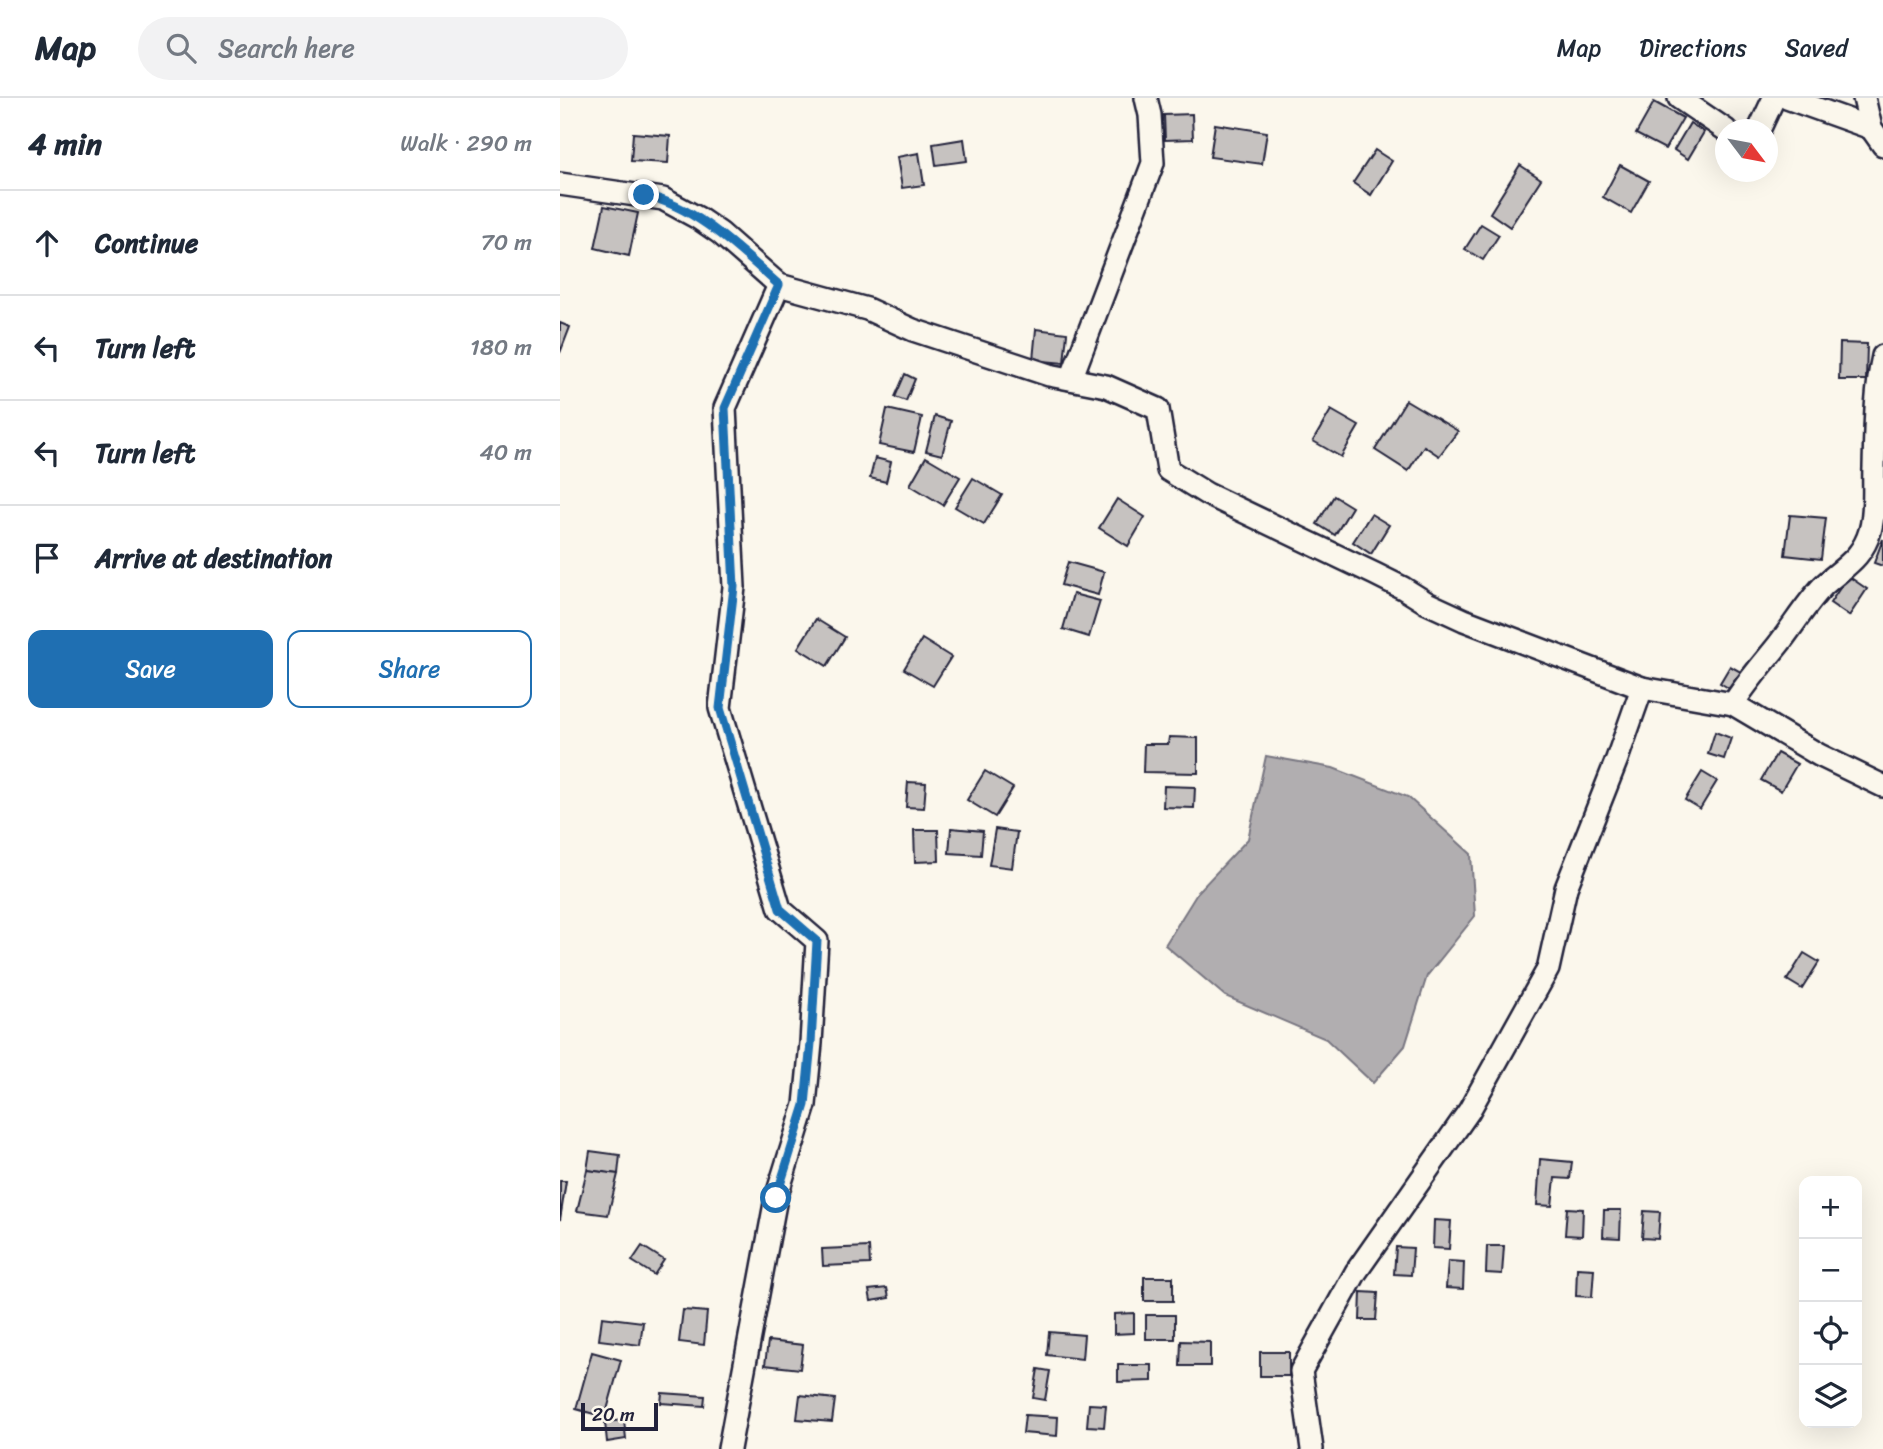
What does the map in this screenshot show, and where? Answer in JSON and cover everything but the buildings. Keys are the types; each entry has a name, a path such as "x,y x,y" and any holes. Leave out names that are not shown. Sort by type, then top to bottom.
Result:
{"street":[{"path":"1071,379 1153,163 1150,115 1146,98"},
{"path":"1679,98 1715,123"},
{"path":"1764,119 1774,98"},
{"path":"1787,98 1877,137"},
{"path":"1864,98 1877,137"},
{"path":"560,184 663,200 720,233 779,285 867,309 913,330 1049,375 1106,386 1158,409 1168,470 1207,494 1384,578 1427,603 1464,620 1642,688 1733,704 1819,755 1883,786"},
{"path":"729,1449 776,1198 805,1105 817,941 780,909 720,708 734,587 725,408 779,285"},
{"path":"1733,704 1750,678 1823,586 1852,563 1864,548 1871,529 1874,505 1877,406 1883,356"},
{"path":"1312,1449 1301,1371 1356,1272 1469,1111 1548,969 1566,888 1642,688"}],"shaded area":[{"path":"1266,756 1333,768 1408,797 1471,854 1475,916 1427,976 1405,1046 1373,1083 1326,1039 1225,996 1165,945 1198,892 1248,839"}],"route":[{"path":"644,195 663,200 698,218 720,233 779,285 725,408 734,587 720,708 780,909 817,941 805,1105 776,1198"}]}
